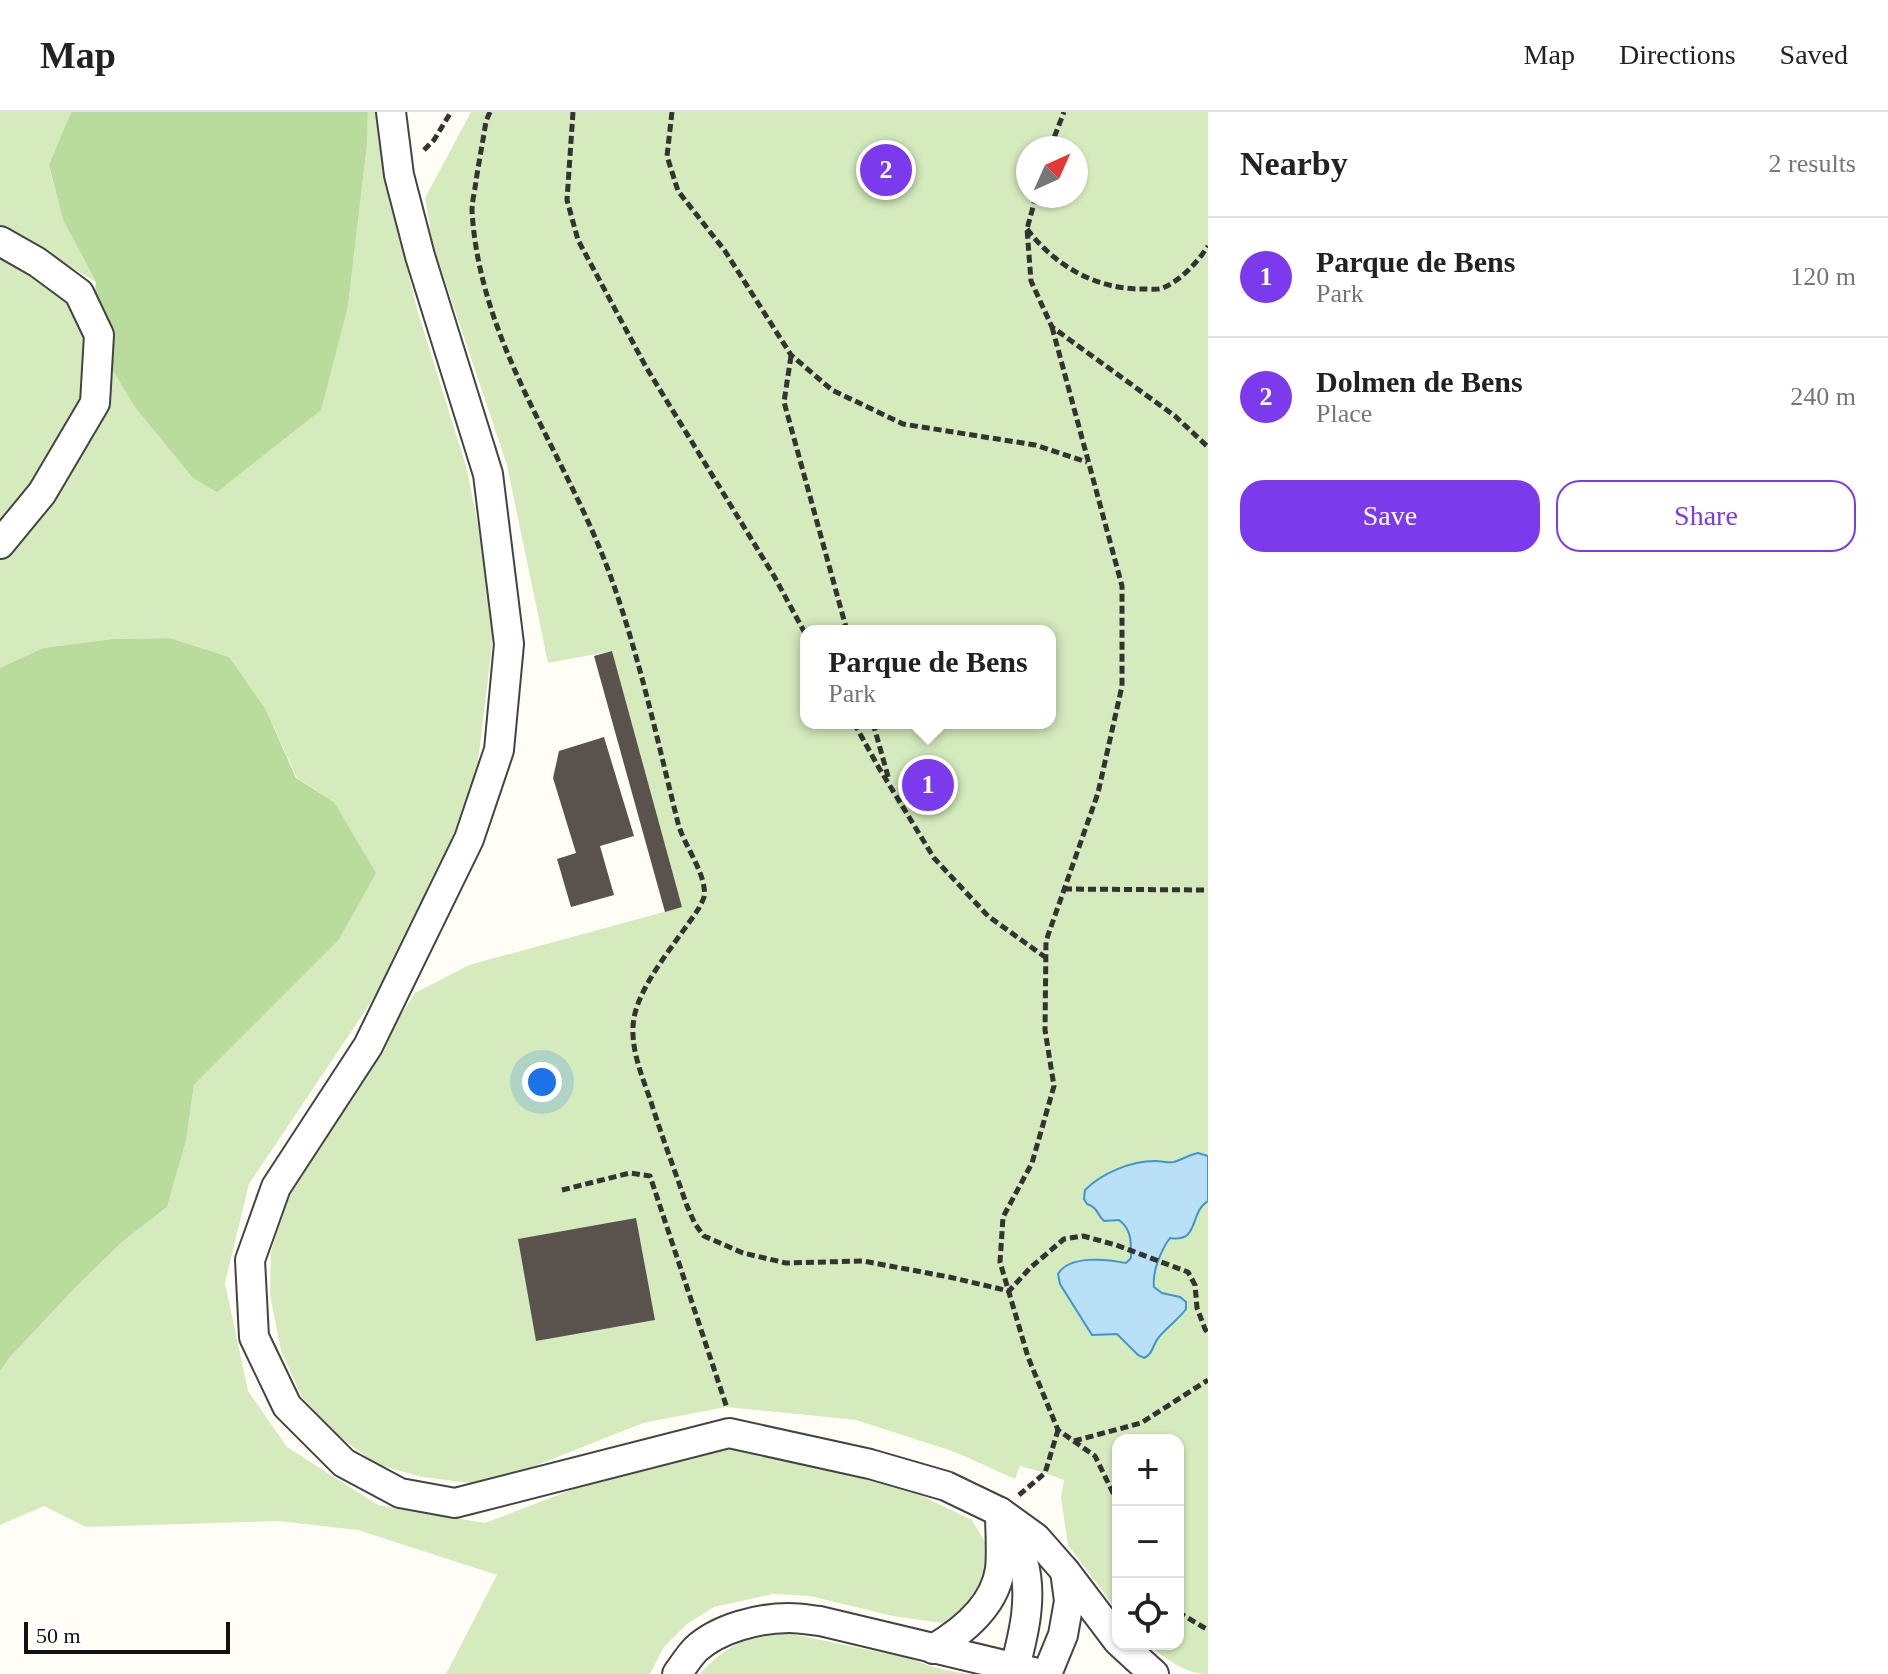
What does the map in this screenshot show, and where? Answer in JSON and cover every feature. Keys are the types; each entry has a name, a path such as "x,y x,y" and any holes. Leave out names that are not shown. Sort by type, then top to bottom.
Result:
{"street":[{"path":"391,112 399,175 420,256 488,474 509,644 499,750 469,839 368,1046 276,1187 250,1260 254,1337 287,1406 344,1463 400,1493 455,1503 729,1433 870,1464 930,1481 1000,1512 1036,1538 1112,1632"},
{"path":"0,241 37,262 79,293 99,335 95,403 42,493 0,544"},
{"path":"933,1649 949,1639 989,1603 1000,1571 1000,1512"},
{"path":"1000,1512 1023,1560 1028,1598 1024,1633 1035,1672"},
{"path":"1035,1672 1063,1635 1069,1601 1065,1571"},
{"path":"677,1674 696,1650 713,1638 762,1620 791,1618 820,1621 933,1649 976,1666 1035,1672"},
{"path":"1128,1650 1154,1674"}],"path":[{"path":"399,175 434,140 451,112"},
{"path":"490,112 472,208 489,306 509,359 609,571 635,651 679,828 704,889 699,908 642,994 633,1031 643,1079 695,1224 704,1236 743,1253 786,1263 863,1261 1009,1291"},
{"path":"573,112 567,200 578,240 646,367 801,625"},
{"path":"672,112 667,156 678,191 725,251 791,355 832,390 903,424 1035,445 1087,462"},
{"path":"1055,136 1064,112"},
{"path":"1033,208 1027,229 1031,281 1052,327 1122,586 1122,686 1098,793 1046,941 1045,1030 1054,1086 1032,1163 1003,1217 1000,1262 1028,1357 1058,1430 1095,1456 1112,1491"},
{"path":"1027,229 1041,248 1073,272 1122,290 1161,289 1196,264 1208,246"},
{"path":"1052,327 1175,416 1208,447"},
{"path":"791,355 784,402 845,625"},
{"path":"857,729 934,858 988,916 1046,958"},
{"path":"875,729 892,789"},
{"path":"1064,889 1208,890"},
{"path":"562,1190 630,1173 650,1176 726,1407 729,1433"},
{"path":"1009,1291 1064,1239 1083,1236 1188,1272 1195,1285 1197,1308 1208,1333"},
{"path":"1074,1441 1141,1423 1208,1380"},
{"path":"1000,1512 1045,1473 1058,1430"},
{"path":"1184,1616 1208,1630"}],"green space":[{"path":"0,112 71,112 49,166 63,220 96,282 0,225"},
{"path":"71,112 368,112 348,306 321,410 217,492 193,478 135,407 90,332 96,282 63,220 49,165"},
{"path":"368,112 379,112 381,156 417,309 466,466 496,613 475,786 392,971 249,1184 225,1283 248,1391 287,1447 378,1505 485,1523 647,1461 732,1448 795,1458 922,1496 972,1520 991,1552 976,1593 948,1624 893,1616 810,1596 773,1594 714,1607 687,1624 664,1647 650,1674 446,1674 497,1575 358,1530 278,1521 86,1527 44,1506 0,1525 0,1371 76,1287 122,1242 167,1207 186,1141 194,1085 338,941 334,802 297,778 266,710 169,638 112,639 43,648 0,668 0,256 50,285 77,314 348,306"},
{"path":"471,112 1208,112 1208,1674 1183,1668 1155,1650 1184,1650 1184,1434 1112,1434 1112,1604 1068,1545 1061,1498 1064,1480 1020,1466 1015,1479 955,1452 856,1420 726,1407 643,1423 522,1471 470,1483 422,1477 376,1464 336,1434 302,1397 281,1351 270,1295 271,1252 283,1211 301,1170 415,993 469,965 682,907 612,651 548,663 507,465 433,245 425,198"},
{"path":"169,638 229,657 266,710 296,778 334,802 376,873 338,941 194,1085 186,1141 167,1207 122,1242 76,1287 0,1371 0,668 43,648 112,639"},
{"path":"787,1633 908,1658 966,1674 700,1674 739,1643 754,1637"}],"water":[{"path":"1198,1153 1208,1156 1208,1201 1198,1212 1186,1236 1170,1238 1154,1275 1154,1287 1162,1293 1180,1297 1186,1302 1186,1309 1144,1358 1117,1334 1092,1335 1060,1284 1058,1274 1063,1268 1079,1261 1126,1263 1131,1258 1130,1237 1126,1228 1119,1220 1104,1221 1096,1209 1087,1204 1085,1190 1108,1173 1127,1166 1155,1161 1174,1162"}],"building":[{"path":"612,651 682,907 665,912 594,656"},
{"path":"604,737 634,836 600,846 614,895 571,907 557,859 576,853 553,778 559,751"},
{"path":"636,1218 655,1320 536,1341 518,1239"}],"place":[{"name":"Dolmen de Bens","path":"886,170"},
{"name":"Parque de Bens","path":"928,785"}]}
